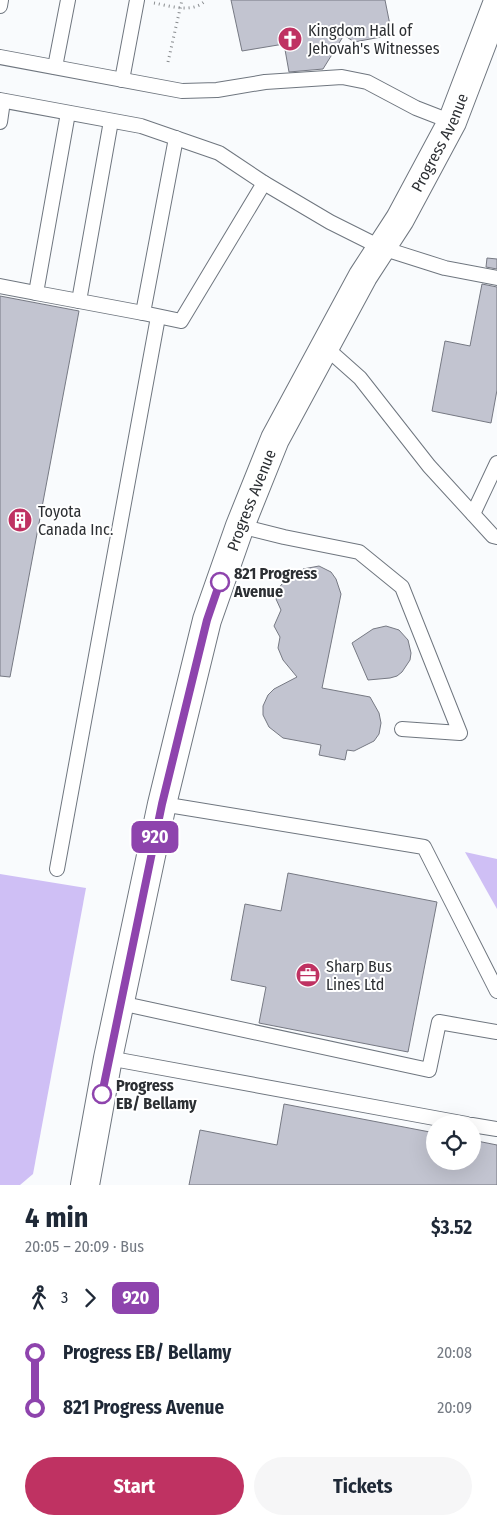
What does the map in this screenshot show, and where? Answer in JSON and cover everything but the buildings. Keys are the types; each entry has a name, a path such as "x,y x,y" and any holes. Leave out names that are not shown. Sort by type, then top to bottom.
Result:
{"main road":[{"name":"Progress Avenue","path":"84,1185 108,1058 162,804 207,620 240,526 275,439 363,276 400,218 452,122 497,4"}],"lane":[{"path":"0,6 1,0"},
{"path":"55,67 68,0"},
{"path":"122,80 136,0"},
{"path":"0,57 182,91 217,90 265,82 342,77 367,82 416,108 452,122"},
{"path":"0,122 2,101 141,126 219,153 264,183 345,230 382,248 444,268 497,278"},
{"path":"36,293 68,113"},
{"path":"79,301 111,120"},
{"path":"143,314 176,138"},
{"path":"0,286 181,321 264,183"},
{"path":"57,869 158,316"},
{"path":"324,346 360,378 429,466 493,536 497,537"},
{"path":"473,514 497,463"},
{"path":"240,526 359,552 402,587 460,733 402,729"},
{"path":"162,804 424,847 497,991"},
{"path":"120,1003 429,1070 439,1022 497,1032"},
{"path":"108,1058 426,1116"},
{"path":"481,1126 497,1129"}],"path":[{"path":"136,0 180,8 191,8 206,0"},
{"path":"168,62 182,0"}],"shaded area":[{"path":"465,852 497,859 497,909"},
{"path":"0,874 86,888 33,1174 20,1185 0,1185"}],"bus line":[{"name":"920","path":"102,1094 162,804 207,620 220,582"}],"place":[{"name":"Kingdom Hall of Jehovah's Witnesses","path":"290,39"},
{"name":"Toyota Canada Inc.","path":"20,520"},
{"name":"821 Progress Avenue","path":"220,582"},
{"name":"Sharp Bus Lines Ltd","path":"308,975"},
{"name":"Progress EB/ Bellamy","path":"102,1094"}]}
